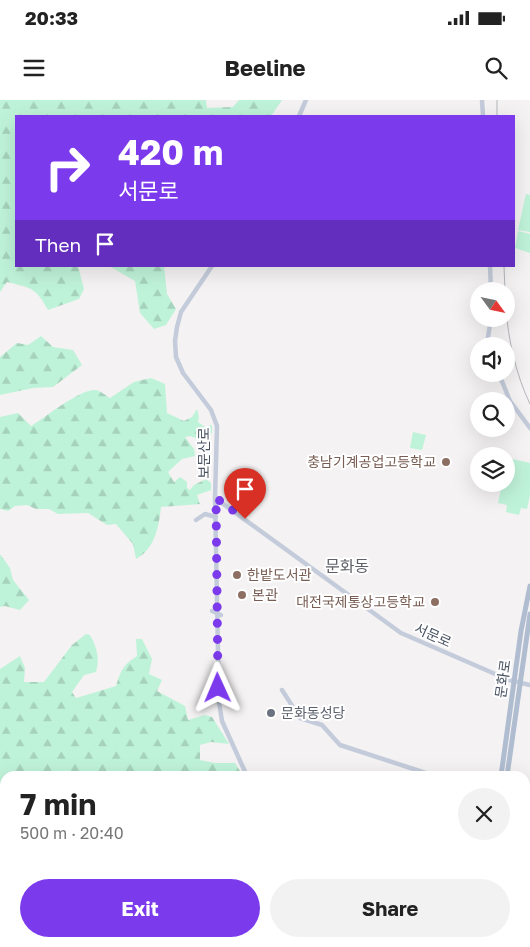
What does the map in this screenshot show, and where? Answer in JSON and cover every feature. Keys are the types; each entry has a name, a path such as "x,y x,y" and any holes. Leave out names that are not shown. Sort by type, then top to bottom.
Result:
{"main road":[{"path":"299,115 306,100"},
{"path":"482,100 483,115"},
{"name":"보문산로","path":"211,267 181,312 175,341 176,357 183,373 216,419 219,702 225,729 245,771"},
{"path":"490,267 491,282"},
{"path":"502,382 510,401 530,428"},
{"name":"서문로","path":"216,498 401,632 489,672 530,685"},
{"path":"196,520 205,514 216,517"},
{"name":"문화로","path":"508,771 521,631 530,586"},
{"path":"212,611 222,615"},
{"name":"문화로","path":"502,771 530,614"},
{"path":"283,692 300,718 327,729 340,745 419,771"}],"green space":[{"path":"0,100 206,100 207,108 233,107 239,100 282,100 272,115 15,115 15,267 78,267 84,289 79,299 48,310 40,297 28,288 7,282 0,292"},
{"path":"526,194 530,195 530,232 518,230"},
{"path":"518,231 530,234 530,253 515,248"},
{"path":"111,267 164,267 167,294 176,309 166,325 154,329 140,313 135,281"},
{"path":"41,336 53,347 73,350 82,365 53,387 33,388 0,395 0,357 17,343 28,345"},
{"path":"151,378 165,384 167,413 184,421 192,417 197,409 198,422 205,427 212,425 212,433 204,441 190,436 185,437 194,449 195,456 182,459 168,472 174,482 180,477 187,482 187,488 190,490 194,485 206,479 211,483 211,490 197,495 200,504 161,507 155,536 148,549 142,555 136,559 133,544 116,524 107,525 88,513 58,514 49,509 36,509 27,505 15,506 8,511 0,509 0,417 18,413 31,426 82,394 96,390 110,398 134,382"},
{"path":"413,432 426,435 422,450 410,448"},
{"path":"515,460 530,463 530,495 527,509 521,508 519,515 506,512 507,505 498,503 500,492 515,492"},
{"path":"0,554 10,568 13,580 29,600 20,610 5,606 0,607"},
{"path":"86,634 90,635 98,658 96,672 84,675 72,692 76,698 116,686 123,668 137,656 136,639 142,639 152,659 149,674 162,680 157,691 185,706 188,720 205,715 212,717 229,744 211,742 200,745 200,760 215,763 235,763 240,771 0,771 0,669 20,656 25,668 24,682 44,682 72,645"}],"railway":[{"path":"497,100 497,115"},
{"path":"504,267 505,282"},
{"path":"508,328 514,357 530,404"}],"place":[{"name":"충남기계공업고등학교","path":"446,462"},
{"name":"한밭도서관","path":"237,575"},
{"name":"본관","path":"242,595"},
{"name":"대전국제통상고등학교","path":"435,602"},
{"name":"문화동성당","path":"271,713"}],"district":[{"name":"문화동","path":"347,566"}],"route":[{"path":"218,688 216,498 245,519"}]}
